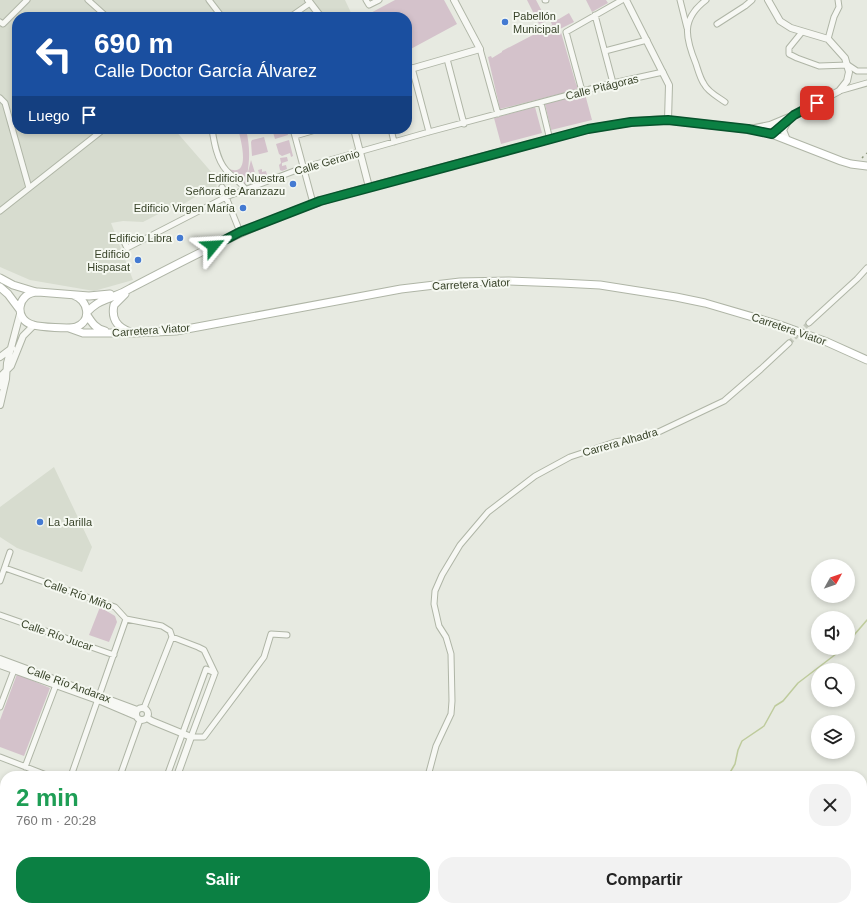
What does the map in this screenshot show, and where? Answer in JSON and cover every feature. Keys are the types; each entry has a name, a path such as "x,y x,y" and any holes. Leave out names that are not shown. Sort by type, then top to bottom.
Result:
{"main road":[{"path":"69,328 79,325 85,320 87,314 96,303 131,288 240,232 314,203 588,129 624,123 668,120 748,129 770,134 841,161 867,166"},
{"path":"0,278 14,285 38,292 72,295 104,295 131,288"},
{"name":"Carretera Viator","path":"34,325 69,328 83,333 176,331 401,289 460,282 509,281 600,285 705,303 780,325 827,342 867,360"},
{"path":"0,287 8,294 27,323 34,325"},
{"path":"131,288 114,305 113,317 121,328 134,333"},
{"path":"20,312 20,303 24,297 30,293 38,292"},
{"path":"72,295 82,300 86,306 87,314 99,330 117,333"}],"street":[{"path":"15,12 27,0"},
{"path":"88,0 101,12"},
{"path":"209,0 218,12"},
{"path":"366,0 369,5 379,0"},
{"path":"454,0 480,49 498,114"},
{"path":"582,91 566,32 622,0"},
{"path":"626,0 669,85 668,120"},
{"path":"680,0 687,29 688,44 704,84 710,91 725,102"},
{"path":"687,29 692,15 706,0"},
{"path":"717,24 752,0"},
{"path":"768,0 780,21 791,28 828,39 845,58 849,72 847,81 840,91"},
{"path":"828,39 834,17 839,7 838,0"},
{"path":"296,12 309,1 317,12"},
{"path":"0,22 3,24 12,15"},
{"path":"595,15 613,83"},
{"path":"802,32 789,48 789,54 819,66 848,66 857,71 867,71"},
{"path":"605,52 647,40"},
{"path":"412,68 480,49"},
{"path":"447,59 464,124"},
{"name":"Calle Pitágoras","path":"541,103 613,83 663,72"},
{"path":"412,76 429,132"},
{"path":"748,129 778,122 840,91 867,83"},
{"path":"0,98 5,103 12,127"},
{"path":"541,103 550,140"},
{"name":"Calle Geranio","path":"125,244 127,248 226,198 304,167 429,132 541,103"},
{"path":"770,134 794,115"},
{"path":"787,140 783,130 786,123 794,115"},
{"path":"770,134 771,128 778,122"},
{"path":"14,134 29,188"},
{"path":"0,211 98,134"},
{"path":"213,134 215,145 222,164 246,190"},
{"path":"302,134 295,136 314,203"},
{"path":"355,134 370,187"},
{"path":"392,134 394,142"},
{"path":"222,187 240,232"},
{"path":"809,323 858,279 867,268"},
{"path":"0,386 3,371 12,348 20,312"},
{"path":"3,371 11,366 23,336 34,325"},
{"name":"Carrera Alhadra","path":"429,771 436,746 450,714 452,701 451,654 446,637 439,626 434,604 436,591 442,575 460,545 488,512 535,476 570,457 615,442 650,436 724,401 761,370 788,343"},
{"path":"0,356 12,348"},
{"path":"0,405 6,379 3,371"},
{"path":"0,581 10,552"},
{"name":"Calle Río Miño","path":"5,568 116,608 126,619 162,626 170,631 172,637"},
{"name":"Calle Río Jucar","path":"0,615 114,655"},
{"path":"73,771 126,619"},
{"path":"138,715 144,720 147,718 191,737 204,737 264,657 271,634 287,636"},
{"path":"121,771 140,708 144,708 172,637 204,650 214,673 179,771"},
{"name":"Calle Río Andarax","path":"0,659 138,715"},
{"name":"Calle Río Andarax","path":"0,665 98,698"},
{"path":"169,771 206,669 214,673"},
{"path":"0,707 14,670"},
{"path":"25,767 56,685"},
{"path":"144,708 148,712 147,718"},
{"path":"0,757 36,771"}],"shaded area":[{"path":"0,0 345,0 351,12 12,12 12,134 178,134 220,182 216,183 217,188 202,193 180,206 172,207 143,222 123,221 111,223 133,280 94,291 30,280 0,267"},
{"path":"395,0 444,0 457,24 412,48 412,12 372,12"},
{"path":"527,0 536,0 547,21 539,24"},
{"path":"586,0 606,0 608,3 592,12"},
{"path":"569,13 574,22 560,29 576,84 579,89 500,109 488,57 491,56 492,58 502,51 552,25 551,22"},
{"path":"585,94 592,120 551,130 545,104"},
{"path":"535,107 542,133 501,144 494,118"},
{"path":"239,134 247,134 249,147 247,176 251,160 256,176 247,180 245,184 227,168 235,170 240,169 243,157"},
{"path":"274,134 288,134 288,135 275,139"},
{"path":"264,137 268,152 252,156 252,140"},
{"path":"289,140 293,156 291,157 290,153 282,156 279,154 276,144"},
{"path":"287,157 288,161 282,163 282,166 286,165 287,169 282,171 280,170 279,165 281,163 280,158"},
{"path":"262,169 262,172 266,171 267,175 266,178 261,180 258,170"},
{"name":"La Jarilla","path":"54,467 92,547 82,572 17,548 0,537 0,507"},
{"path":"100,607 115,616 117,622 109,642 89,635"},
{"path":"17,674 50,688 24,756 0,747 0,720"}],"waterway":[{"path":"855,634 867,620"},
{"path":"731,771 735,764 738,750 742,741 764,726 775,706 783,701 798,683 835,655"}],"tunnel":[{"path":"789,343 809,323"}],"railway":[{"path":"862,158 867,153"}],"place":[{"name":"Pabellón Municipal","path":"505,22"},
{"name":"Edificio Nuestra Señora de Aranzazu","path":"293,184"},
{"name":"Edificio Virgen María","path":"243,208"},
{"name":"Edificio Libra","path":"180,238"},
{"name":"Edificio Hispasat","path":"138,260"},
{"name":"La Jarilla","path":"40,522"}],"route":[{"path":"213,246 240,232 320,201 356,190 438,170 588,129 631,122 668,120 748,129 772,134 794,115 817,103"}]}
